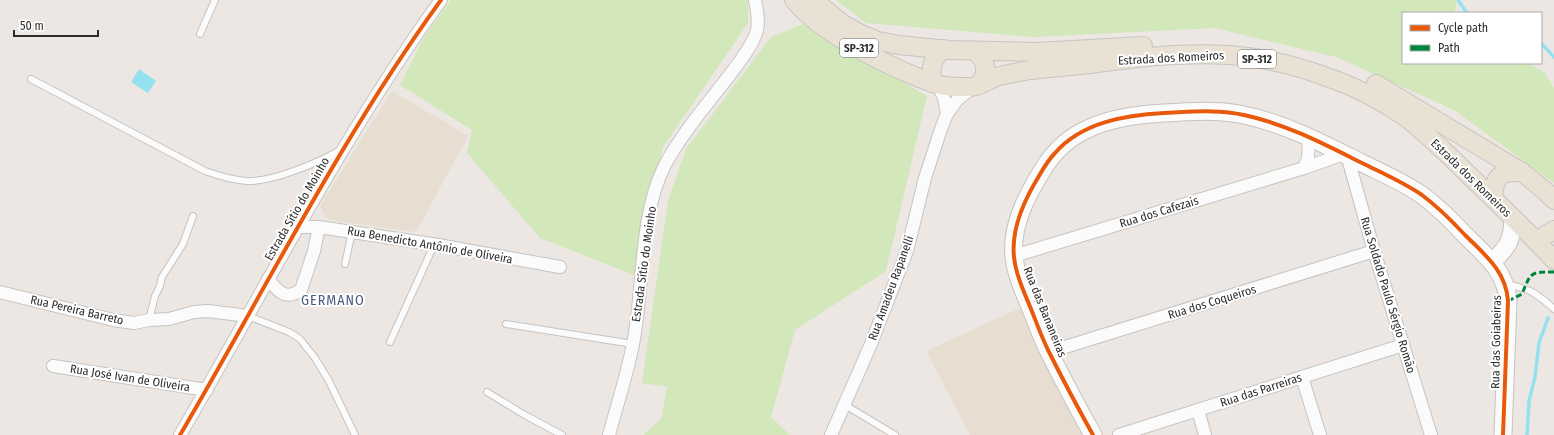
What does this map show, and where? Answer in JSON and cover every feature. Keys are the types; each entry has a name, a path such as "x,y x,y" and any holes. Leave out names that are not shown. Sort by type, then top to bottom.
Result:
{"main road":[{"name":"Estrada dos Romeiros","path":"794,0 812,18 840,37 901,70 935,84 948,86 977,85 996,77 1012,73 1120,60 1212,55 1227,55 1261,59 1325,76 1347,85 1391,107 1410,121 1436,143 1493,198 1554,260"},
{"name":"Estrada dos Romeiros","path":"813,0 843,24 861,34 878,41 899,45 975,51 1063,52 1206,43 1280,51 1329,64 1375,84 1522,172 1554,200"},
{"path":"935,84 932,65 935,56 943,49"},
{"path":"975,51 982,58 985,66 984,78 977,85"},
{"path":"1493,198 1495,182 1498,177 1510,171 1522,172"},
{"path":"1536,241 1554,230"}],"street":[{"name":"Estrada Sítio do Moinho","path":"180,435 207,390 268,279 346,147 415,36 441,0"},
{"name":"Estrada Sítio do Moinho","path":"608,433 633,344 647,230 652,202 658,182 665,166 684,136 748,48 757,30 758,15 755,0"},
{"path":"758,15 765,0"},
{"path":"935,84 944,98 947,114"},
{"path":"947,114 957,100 977,85"},
{"name":"Rua das Bananeiras","path":"1093,435 1049,352 1019,280 1014,256 1015,232 1020,215 1028,195 1045,166 1066,142 1088,129 1104,122 1126,116 1219,112 1243,115 1274,123 1309,136"},
{"name":"Rua Amadeu Rapanelli","path":"831,435 889,301 907,251 925,178 947,114"},
{"path":"1304,168 1308,158 1309,136"},
{"name":"Rua das Goiabeiras","path":"1309,136 1403,183 1421,195 1452,221 1492,262 1506,285 1508,301 1503,435"},
{"name":"Rua dos Cafezais","path":"1014,256 1346,155"},
{"name":"Rua Soldado Paulo Sérgio Romão","path":"1346,155 1431,435"},
{"path":"1492,262 1506,248 1512,232 1513,218"},
{"name":"Rua Benedicto Antônio de Oliveira","path":"299,227 319,227 352,232 560,268"},
{"path":"268,279 279,292 286,295 296,293 301,290 314,251 319,227"},
{"path":"1506,248 1536,241"},
{"name":"Rua dos Coqueiros","path":"1049,352 1374,251"},
{"name":"Rua Pereira Barreto","path":"0,292 113,320 134,323 149,320 169,319 194,312 208,311 248,316"},
{"name":"Rua das Parreiras","path":"1119,435 1403,345"},
{"name":"Rua José Ivan de Oliveira","path":"53,366 207,390"},
{"path":"1302,377 1320,435"},
{"path":"1198,410 1205,435"}],"lane":[{"path":"200,34 215,0"},
{"path":"31,79 205,171 229,179 248,181 288,172 325,159 346,147"},
{"path":"149,320 155,296 160,286 162,277 183,244 193,216"},
{"path":"345,264 352,232"},
{"path":"390,342 434,245"},
{"path":"1506,285 1525,288 1537,295 1554,309"},
{"path":"248,316 289,332 300,338 315,358 329,381 356,435"},
{"path":"506,324 633,344"},
{"path":"487,392 562,435"},
{"path":"845,405 895,435"}],"shaded area":[{"path":"392,91 468,136 416,232 336,221 326,217 320,206"},
{"path":"1020,308 1085,435 970,435 926,351"}],"green space":[{"path":"451,0 748,0 748,23 663,147 634,275 540,238 467,153 472,130 400,85 424,37"},
{"path":"836,0 1456,0 1455,12 1402,12 1402,64 1530,64 1545,73 1554,88 1554,183 1454,110 1336,57 1214,28 1034,37 866,23"},
{"path":"804,24 927,96 886,271 795,330 771,417 790,435 643,435 661,419 667,387 642,383 668,201 686,149 771,37"}],"water":[{"path":"139,69 156,81 148,93 131,82"}],"waterway":[{"path":"1458,0 1466,12"},
{"path":"1542,44 1554,57"},
{"path":"1527,435 1529,401 1535,377 1539,343 1548,318"}],"marked path":[{"path":"1508,301 1522,294 1527,281 1532,275 1540,272 1554,272"}],"cycle path":[{"path":"180,435 337,159 370,105 441,0"},
{"path":"1093,435 1046,347 1018,277 1014,257 1014,237 1019,217 1031,189 1047,163 1066,142 1078,134 1091,127 1120,118 1150,114 1204,111 1244,115 1290,129 1392,178 1415,190 1434,204 1487,257 1499,272 1506,290 1508,301 1503,435"}],"district":[{"name":"GERMANO","path":"333,300"}]}
